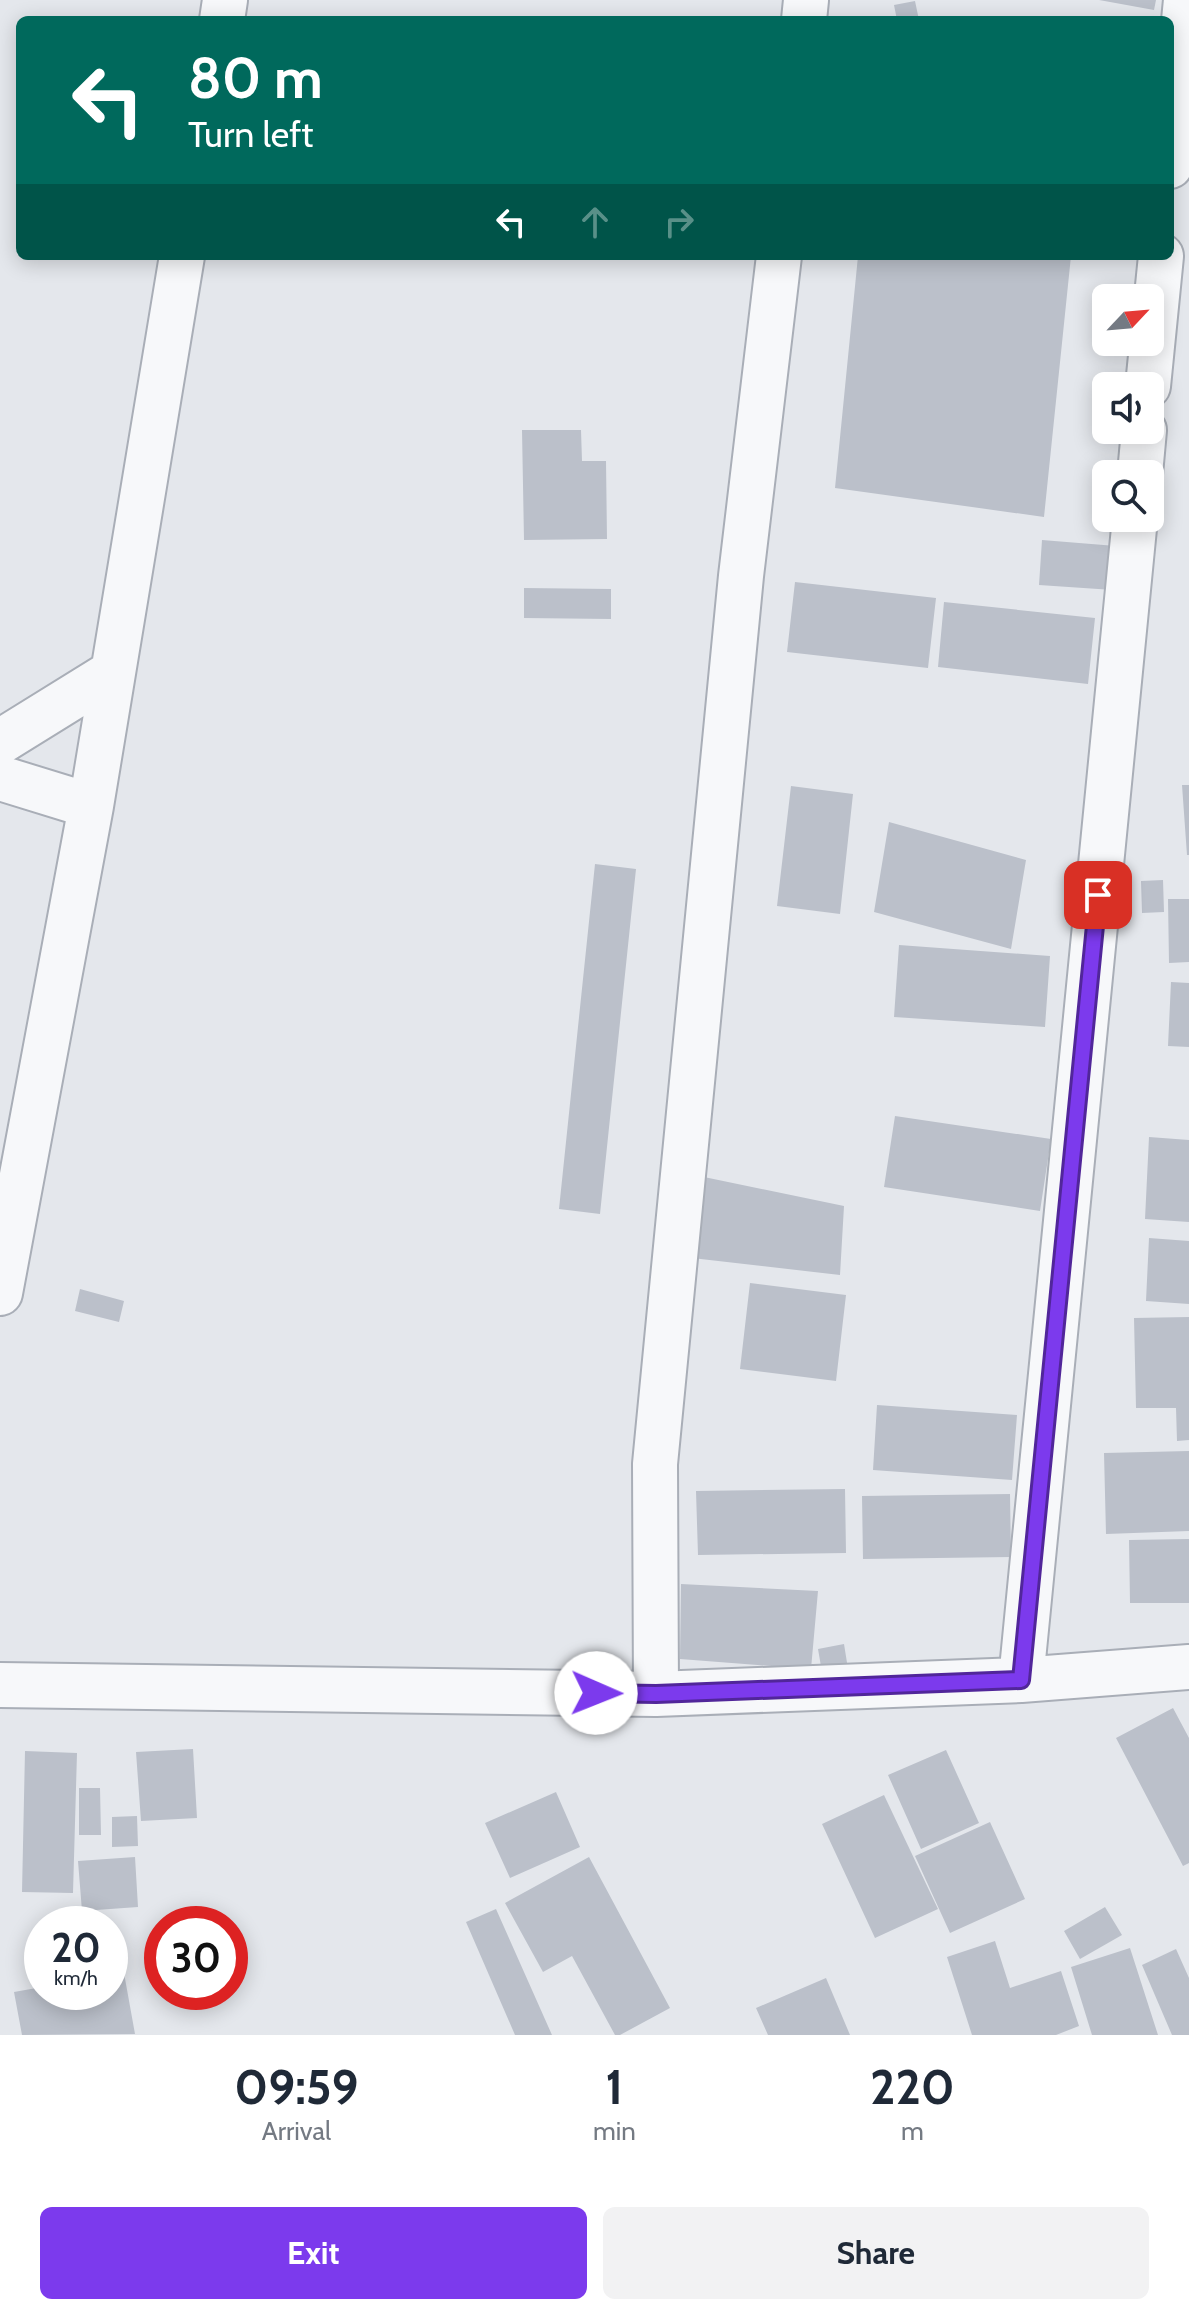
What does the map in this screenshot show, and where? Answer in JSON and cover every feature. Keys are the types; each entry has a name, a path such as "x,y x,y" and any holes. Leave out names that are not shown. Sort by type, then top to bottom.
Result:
{"street":[{"path":"1174,124 1186,0"},
{"path":"0,1293 91,806 181,260"},
{"path":"656,1694 655,1464 741,576 779,260"},
{"path":"1149,372 1161,260"},
{"path":"1021,1680 1134,532"},
{"path":"0,742 113,672"},
{"path":"0,778 91,806"},
{"path":"0,1685 656,1694 1021,1680 1189,1667"}],"building":[{"path":"1099,0 1156,0 1154,10"},
{"path":"915,1 918,16 896,16 894,5"},
{"path":"858,260 1071,260 1044,517 835,488"},
{"path":"522,430 581,430 582,461 606,461 607,539 524,540"},
{"path":"1042,540 1116,546 1113,590 1039,585"},
{"path":"795,582 936,598 928,668 787,652"},
{"path":"524,588 611,589 611,619 524,618"},
{"path":"944,602 1095,618 1088,684 938,667"},
{"path":"1182,785 1189,785 1189,855 1187,855"},
{"path":"791,786 853,794 840,914 777,906"},
{"path":"889,822 1026,860 1011,949 874,912"},
{"path":"595,864 636,869 600,1214 559,1209"},
{"path":"1163,880 1164,912 1142,913 1141,881"},
{"path":"1168,899 1189,899 1189,962 1169,963"},
{"path":"899,945 1050,956 1045,1027 894,1017"},
{"path":"1171,982 1189,983 1189,1047 1168,1046"},
{"path":"895,1116 1051,1139 1040,1211 884,1187"},
{"path":"1149,1137 1189,1140 1189,1222 1145,1219"},
{"path":"704,1177 844,1206 840,1275 692,1258"},
{"path":"1149,1238 1189,1241 1189,1304 1146,1301"},
{"path":"750,1283 846,1295 836,1381 740,1369"},
{"path":"80,1289 124,1301 119,1322 75,1311"},
{"path":"1189,1317 1189,1440 1177,1441 1176,1408 1136,1408 1134,1318"},
{"path":"877,1405 1017,1415 1012,1480 873,1470"},
{"path":"1189,1451 1189,1531 1106,1534 1104,1453"},
{"path":"845,1489 846,1553 698,1555 696,1491"},
{"path":"1010,1494 1011,1557 863,1559 862,1496"},
{"path":"1189,1539 1189,1603 1130,1603 1129,1540"},
{"path":"681,1584 818,1591 811,1669 680,1659"},
{"path":"844,1644 849,1675 823,1678 818,1649"},
{"path":"1173,1708 1189,1738 1189,1863 1183,1866 1116,1738"},
{"path":"193,1749 197,1818 141,1821 136,1752"},
{"path":"946,1750 979,1823 921,1849 888,1775"},
{"path":"25,1751 77,1753 73,1893 22,1892"},
{"path":"79,1788 100,1788 101,1835 79,1835"},
{"path":"556,1792 580,1847 510,1878 485,1823"},
{"path":"884,1795 938,1909 875,1938 822,1824"},
{"path":"137,1816 138,1846 112,1847 112,1817"},
{"path":"990,1822 1025,1899 950,1933 915,1856"},
{"path":"135,1857 138,1907 82,1906 78,1861"},
{"path":"589,1857 670,2008 620,2035 615,2035 572,1956 543,1972 505,1903"},
{"path":"1105,1907 1122,1935 1080,1959 1064,1931"},
{"path":"496,1909 552,2035 515,2035 466,1922"},
{"path":"995,1941 1010,1988 1061,1971 1079,2026 1056,2035 972,2035 947,1957"},
{"path":"1130,1948 1158,2035 1092,2035 1071,1967"},
{"path":"1176,1949 1189,1978 1189,2035 1172,2035 1142,1965"},
{"path":"826,1978 850,2035 768,2035 756,2008"},
{"path":"24,1990 24,2010 128,2010 128,1995 135,2034 22,2035 14,1992"}],"route":[{"path":"596,1693 656,1694 1021,1680 1098,895"}]}
